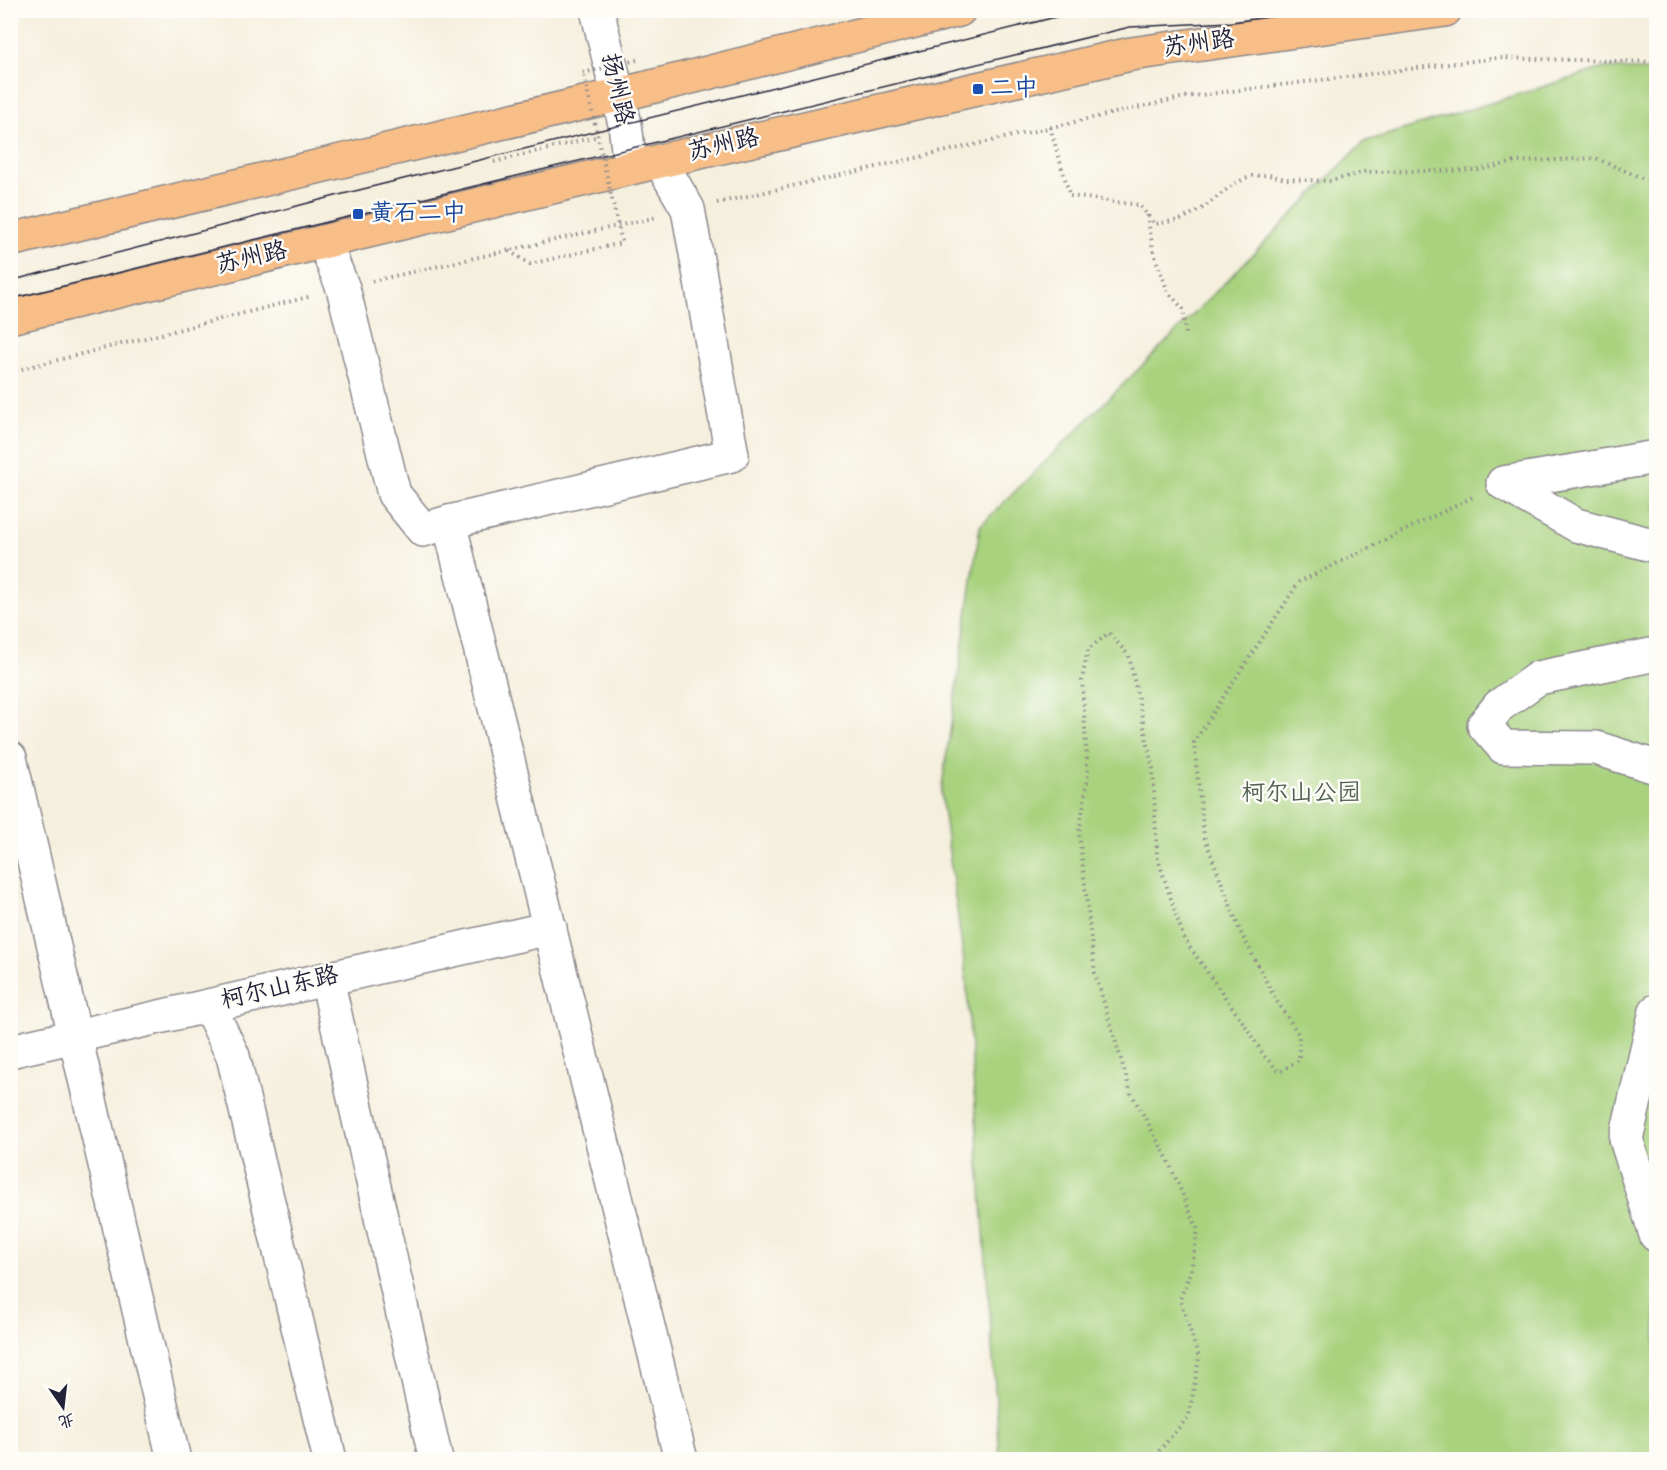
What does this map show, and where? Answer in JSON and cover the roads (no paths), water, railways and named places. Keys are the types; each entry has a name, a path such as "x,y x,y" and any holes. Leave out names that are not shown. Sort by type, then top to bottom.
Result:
{"main road":[{"path":"10,240 617,95 959,10"},
{"name":"苏州路","path":"10,317 647,164 1131,54 1445,10"}],"street":[{"name":"扬州路","path":"449,522 732,455 688,209 647,164 628,149 625,124 597,10"},
{"path":"324,242 343,288 394,494 423,530 449,522 681,1460"},
{"path":"1656,457 1503,483 1576,525 1656,546"},
{"path":"1656,654 1538,678 1499,706 1484,725 1503,747 1596,748 1656,766"},
{"path":"10,758 174,1460"},
{"name":"柯尔山东路","path":"10,1051 550,928"},
{"path":"327,979 436,1460"},
{"path":"208,1006 233,1056 330,1460"},
{"path":"1656,1011 1626,1139 1656,1235"}],"tram line":[{"path":"10,281 343,194 1084,10"},
{"path":"10,299 1130,27 1231,22 1321,10"}],"place":[{"name":"二中","path":"978,89"},
{"name":"黄石二中","path":"358,214"}],"park label":[{"name":"柯尔山公园","path":"1301,794"}]}
